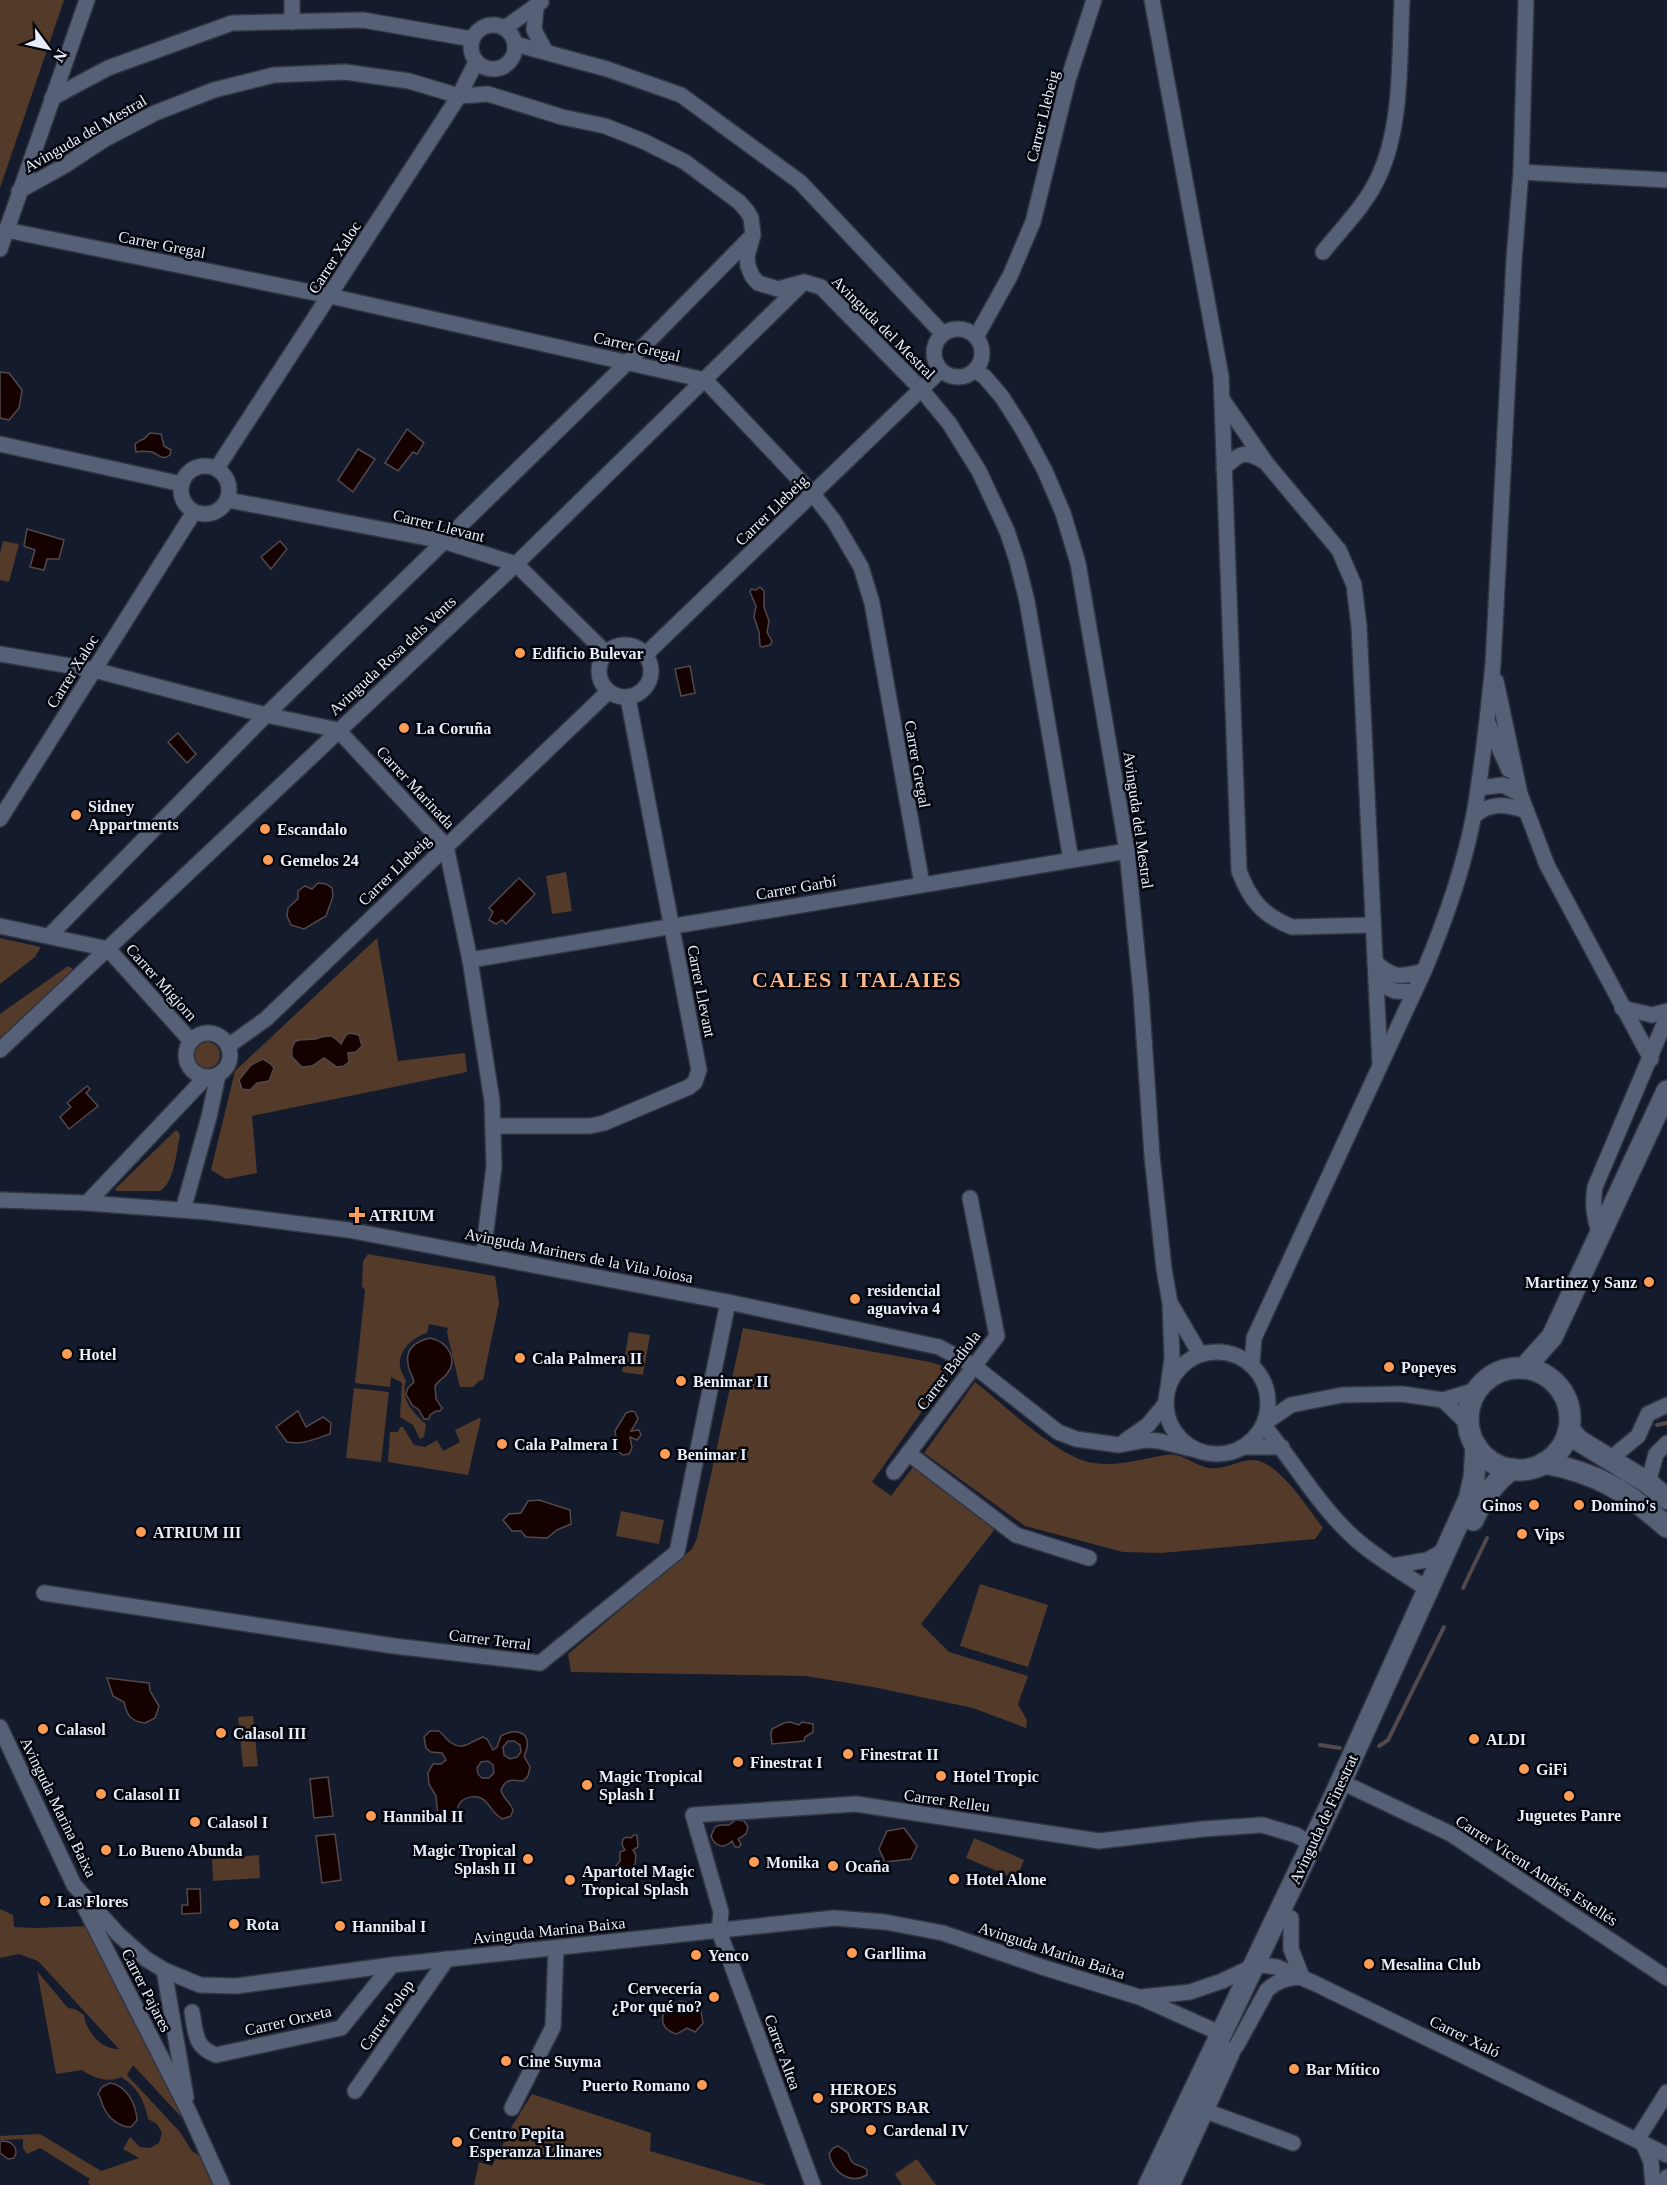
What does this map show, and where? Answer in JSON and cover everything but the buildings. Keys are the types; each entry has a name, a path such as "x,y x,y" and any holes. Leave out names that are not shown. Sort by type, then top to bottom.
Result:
{"main road":[{"path":"1524,1368 1552,1336 1667,1093"},
{"path":"1552,1336 1548,1357 1552,1380"},
{"path":"1524,1368 1540,1372 1552,1380 1568,1403 1569,1429 1560,1449 1544,1463 1527,1469 1512,1469 1495,1464 1476,1446 1469,1425 1470,1404 1477,1390 1492,1376 1502,1371 1524,1368"},
{"path":"1569,1429 1578,1440 1648,1483 1667,1499"},
{"name":"Avinguda de Finestrat","path":"1149,2185 1222,2034 1262,1960 1311,1844 1469,1499 1474,1478 1476,1446"},
{"path":"1544,1463 1579,1470 1617,1488 1667,1527"},
{"name":"Avinguda de Finestrat","path":"1169,2185 1244,2020 1262,1960 1291,1918 1483,1499 1497,1480 1512,1469"}],"street":[{"path":"0,249 87,0"},
{"path":"292,0 292,22"},
{"name":"Carrer Llebeig","path":"976,337 1010,276 1033,222 1068,80 1094,0"},
{"path":"1152,0 1221,376 1239,871 1247,892 1256,904 1268,915 1285,925 1292,927 1373,925"},
{"path":"1323,252 1367,199 1388,153 1396,110 1402,0"},
{"path":"1252,1364 1254,1338 1441,930 1458,879 1474,816 1488,723 1493,664 1514,260 1521,172 1526,0"},
{"path":"505,28 539,4"},
{"path":"539,4 534,30 546,52"},
{"path":"52,98 108,68 231,23 363,20 472,39"},
{"path":"493,25 505,28 515,44 513,58 502,68 488,69 476,62 471,51 472,39 480,29 493,25"},
{"path":"515,44 607,69 681,96 800,182 943,334"},
{"name":"Carrer Xaloc","path":"217,468 459,96 476,62"},
{"name":"Avinguda del Mestral","path":"19,191 155,112 214,90 274,75 345,72 409,81 459,96 488,94 562,117 605,126 643,141 684,162 739,202 751,218 753,235 747,256 753,276 758,283 778,289 804,282 821,287 826,291 921,389 949,423 979,471 1007,531 1017,561 1040,678 1071,860"},
{"path":"1521,172 1667,180"},
{"name":"Carrer Gregal","path":"6,231 330,296 705,380 813,494 844,535 868,585 922,884"},
{"path":"49,936 266,716 628,362 753,235"},
{"name":"Avinguda Rosa dels Vents","path":"0,1050 516,564 804,282"},
{"path":"963,329 976,337 980,343 982,358 975,371 958,378 940,371 933,356 937,340 943,334 949,330 963,329"},
{"name":"Carrer Llebeig","path":"645,655 940,371"},
{"name":"Avinguda del Mestral","path":"975,371 992,384 1023,430 1054,489 1078,563 1127,851 1141,993 1152,1156 1164,1269 1170,1303 1172,1358 1167,1395"},
{"path":"1222,399 1268,464 1332,540 1345,561 1354,585 1359,626 1380,1067"},
{"path":"0,444 182,484"},
{"path":"1224,468 1235,457 1243,454 1253,454 1268,464"},
{"path":"210,466 217,468 227,478 230,493 228,500 217,512 210,514 194,512 183,500 182,484 189,471 210,466"},
{"name":"Carrer Llevant","path":"228,500 444,541 516,564 606,653"},
{"name":"Carrer Xaloc","path":"0,819 194,512"},
{"path":"622,645 639,649 645,655 649,662 650,677 642,691 628,698 614,696 603,687 598,673 606,653 622,645"},
{"path":"0,654 94,670 266,716 338,730"},
{"path":"1493,664 1520,794"},
{"name":"Carrer Llebeig","path":"228,1046 266,1019 608,692"},
{"name":"Carrer Llevant","path":"493,1126 590,1126 604,1123 682,1090 695,1082 699,1070 628,698"},
{"path":"1488,723 1520,794 1547,865 1651,1059"},
{"name":"Carrer Marinada","path":"338,730 446,846 470,960 492,1101 494,1167 483,1255"},
{"path":"1478,788 1503,785 1520,794"},
{"path":"1474,816 1484,807 1500,804 1526,811"},
{"name":"Carrer Garbí","path":"470,960 1127,851"},
{"name":"Carrer Migjorn","path":"0,926 108,949 191,1041"},
{"path":"1375,962 1387,973 1402,976 1424,971"},
{"path":"1376,982 1395,991 1414,992"},
{"path":"1622,1008 1652,1015 1667,1011"},
{"path":"1601,1236 1596,1224 1593,1198 1595,1187 1667,1017"},
{"path":"87,1203 212,1076 227,1066 230,1059 228,1046 224,1040 211,1033 203,1033 191,1041 186,1054 189,1067 193,1072 212,1076"},
{"path":"183,1210 209,1118 212,1076"},
{"name":"Carrer Badiola","path":"894,1472 997,1336 970,1198"},
{"name":"Avinguda Mariners de la Vila Joiosa","path":"0,1200 183,1210 348,1230 728,1302 939,1347 974,1366 1058,1432 1076,1439 1119,1445 1152,1440 1196,1450"},
{"name":"Carrer Terral","path":"44,1593 394,1646 540,1663 677,1552 728,1302"},
{"name":"Avinguda del Mestral","path":"1170,1303 1200,1354"},
{"path":"1228,1352 1254,1338"},
{"path":"1119,1445 1148,1425 1167,1395 1175,1374 1186,1362 1200,1354 1214,1351 1228,1352 1242,1357 1260,1374 1268,1397 1265,1424 1314,1494 1351,1536 1427,1589"},
{"path":"1167,1395 1168,1417 1183,1442 1196,1450 1209,1454 1224,1454 1250,1442 1265,1424 1291,1405 1342,1395 1402,1394 1443,1400 1477,1390"},
{"path":"1268,1397 1291,1405"},
{"path":"1443,1400 1469,1425"},
{"path":"1610,1459 1638,1436 1648,1414 1667,1405"},
{"path":"1638,1436 1663,1446 1648,1483"},
{"path":"1243,1447 1282,1447"},
{"path":"908,1453 1016,1535 1089,1558"},
{"path":"1392,1566 1427,1560 1445,1550"},
{"name":"Avinguda Marina Baixa","path":"0,1727 74,1885 118,1934 146,1959 164,1970 200,1985 236,1986 392,1965 834,1918 885,1922 943,1933 1139,1997 1222,2034"},
{"name":"Carrer Vicent Andrés Estellés","path":"1350,1786 1451,1834 1667,1978"},
{"name":"Carrer Relleu","path":"719,1931 721,1912 693,1815 855,1804 1099,1841 1262,1825 1296,1835 1311,1844"},
{"name":"Carrer Pajares","path":"74,1885 189,2112 222,2185"},
{"path":"1226,2058 1237,2045 1267,1990 1274,1984 1295,1977 1291,1950 1291,1918"},
{"name":"Carrer Altea","path":"719,1931 813,2185"},
{"path":"512,2108 553,2027 556,1948"},
{"name":"Carrer Polop","path":"355,2091 447,1959"},
{"path":"1139,1997 1190,1992 1230,1978 1262,1960"},
{"name":"Carrer Xaló","path":"1262,1960 1667,2155"},
{"name":"Carrer Orxeta","path":"192,2012 199,2046 216,2055 341,2028 392,1965"},
{"name":"Carrer Pajares","path":"164,1970 189,2112"},
{"path":"1226,2058 1227,2040 1222,2034 1227,2033 1244,2020"},
{"path":"1653,2185 1651,2162 1640,2142 1667,2091"},
{"path":"1203,2110 1293,2143"},
{"path":"1661,2185 1667,2177"}],"shaded area":[{"path":"0,0 64,0 0,188"},
{"path":"0,372 9,373 22,390 19,408 9,420 0,418"},
{"path":"407,429 424,443 417,454 413,452 398,471 385,463"},
{"path":"150,433 161,434 164,446 171,450 170,455 163,457 152,452 136,452 135,444"},
{"path":"358,449 375,459 353,492 338,480"},
{"path":"27,529 64,540 59,559 47,559 44,570 30,567 35,550 24,546"},
{"path":"3,541 19,544 9,582 0,580 0,554"},
{"path":"280,541 287,549 271,569 261,557"},
{"path":"760,587 764,591 764,607 769,621 767,632 772,641 770,645 762,647 754,617 756,606 750,592 751,589 756,590"},
{"path":"690,666 695,693 681,696 675,669"},
{"path":"178,733 196,754 187,763 168,742"},
{"path":"566,872 572,911 552,914 546,876"},
{"path":"519,878 535,894 506,924 502,920 496,924 489,920 493,912 489,908"},
{"path":"318,883 332,888 333,896 326,916 304,929 291,925 287,916 288,908 298,899 298,891 305,886 312,889"},
{"path":"0,938 41,947 35,957 0,984"},
{"path":"377,938 398,1061 465,1053 467,1072 252,1116 257,1173 226,1179 211,1170 235,1071"},
{"path":"68,966 72,968 72,977 0,1038 0,1014"},
{"path":"350,1033 359,1035 362,1046 356,1052 348,1053 349,1062 344,1066 337,1067 324,1058 312,1066 302,1067 292,1057 293,1045 298,1040 329,1036 341,1044 346,1035"},
{"path":"207,1042 216,1046 220,1055 216,1064 207,1068 198,1064 194,1055 198,1046"},
{"path":"263,1059 274,1068 269,1081 257,1083 250,1090 242,1089 239,1080 251,1065"},
{"path":"87,1086 90,1089 86,1093 98,1106 69,1129 60,1117 71,1107 67,1103"},
{"path":"175,1131 178,1131 180,1136 172,1174 165,1187 160,1191 117,1191 115,1189"},
{"path":"368,1254 495,1276 499,1303 483,1380 473,1387 460,1387 447,1333 448,1328 429,1324 427,1333 412,1341 401,1355 400,1367 406,1381 406,1400 426,1424 424,1437 420,1439 413,1425 400,1417 402,1383 391,1377 390,1387 355,1383 365,1290 362,1286 363,1261"},
{"path":"743,1328 930,1362 952,1369 872,1482 891,1496 913,1467 995,1529 921,1624 949,1652 1028,1676 1018,1704 1027,1720 1026,1728 973,1708 873,1687 805,1676 571,1672 568,1654 692,1549 697,1538"},
{"path":"629,1332 650,1335 643,1375 622,1372"},
{"path":"430,1338 447,1348 452,1364 435,1386 436,1399 442,1408 430,1415 429,1419 424,1419 406,1394 414,1382 409,1368 408,1354 413,1346"},
{"path":"975,1382 1058,1448 1085,1461 1115,1464 1178,1455 1209,1468 1220,1468 1248,1460 1263,1462 1273,1468 1292,1487 1323,1528 1315,1539 1162,1553 1123,1552 1025,1526 924,1453"},
{"path":"354,1388 389,1392 381,1462 346,1458"},
{"path":"298,1411 306,1427 323,1417 331,1423 330,1434 314,1440 287,1442 276,1427"},
{"path":"632,1411 638,1419 631,1431 639,1430 641,1435 637,1440 630,1437 632,1448 629,1454 623,1455 618,1451 615,1431 626,1413"},
{"path":"481,1419 468,1475 388,1462 390,1432 398,1432 400,1427 403,1427 414,1445 425,1447 437,1440 443,1451 460,1442 455,1430"},
{"path":"539,1500 570,1510 571,1524 557,1530 547,1538 526,1537 521,1531 512,1531 503,1520 509,1514 521,1513 528,1501"},
{"path":"621,1511 664,1520 659,1544 616,1536"},
{"path":"980,1584 1048,1605 1028,1667 960,1646"},
{"path":"107,1678 149,1683 150,1691 159,1706 155,1718 145,1723 133,1719 128,1714 124,1702 113,1696"},
{"path":"253,1716 258,1766 243,1767 238,1717"},
{"path":"790,1722 799,1725 802,1722 813,1724 813,1732 805,1737 804,1741 772,1744 772,1729"},
{"path":"430,1731 439,1731 450,1742 463,1746 483,1737 487,1739 493,1750 497,1747 501,1736 514,1732 523,1734 527,1743 524,1756 530,1767 528,1776 523,1781 507,1782 501,1790 513,1810 511,1816 503,1819 483,1800 473,1797 466,1798 460,1803 456,1816 450,1820 441,1821 438,1818 436,1796 429,1784 428,1773 433,1764 441,1764 446,1760 442,1753 431,1752 426,1748 424,1737","holes":["508,1741 514,1741 520,1745 521,1752 517,1757 510,1759 504,1755 503,1747","488,1761 493,1765 494,1773 489,1778 482,1778 477,1768 481,1762"]},
{"path":"328,1777 333,1816 314,1818 310,1779"},
{"path":"736,1820 744,1821 748,1827 746,1834 738,1839 741,1844 739,1847 735,1847 732,1841 723,1846 717,1845 711,1836 715,1827 729,1825"},
{"path":"904,1828 917,1846 911,1859 885,1862 879,1849 887,1831"},
{"path":"335,1834 341,1880 322,1883 316,1836"},
{"path":"637,1835 638,1847 633,1850 636,1855 635,1864 631,1869 618,1871 616,1866 620,1861 620,1852 625,1850 622,1845 623,1839"},
{"path":"974,1838 1024,1860 1016,1879 966,1858"},
{"path":"259,1855 260,1878 213,1881 212,1859"},
{"path":"187,1889 200,1889 201,1913 182,1914 182,1905 188,1905"},
{"path":"0,1909 13,1915 14,1927 90,1926 183,2119 133,2065 127,2075 180,2132 192,2151 203,2158 211,2174 213,2185 90,2185 88,2182 90,2179 40,2148 27,2154 23,2148 23,2139 0,2140 0,2136 40,2134 101,2171 139,2158 123,2149 130,2137 140,2147 150,2148 159,2143 162,2133 157,2124 148,2119 145,2107 136,2090 121,2077 112,2080 101,2079 82,2070 56,2074 37,1971 68,2008 75,2009 84,2015 88,2028 96,2039 107,2047 119,2049 38,1961 19,1954 0,1958"},
{"path":"681,2001 692,2004 701,2011 703,2023 695,2032 687,2028 677,2034 665,2027 663,2017 665,2012 674,2003"},
{"path":"110,2083 121,2088 130,2097 137,2120 131,2127 115,2122 103,2106 98,2094 102,2087"},
{"path":"532,2094 651,2133 650,2151 767,2185 474,2185 479,2162 492,2166 512,2126"},
{"path":"0,2142 14,2146 16,2153 14,2158 8,2159 0,2153"},
{"path":"838,2146 848,2153 854,2164 867,2170 867,2175 854,2178 838,2171 829,2154 833,2148"},
{"path":"917,2159 936,2185 902,2185 895,2174"}],"waterway":[{"path":"1657,1425 1667,1423"},
{"path":"1463,1588 1487,1538"},
{"path":"1379,1746 1388,1740 1444,1627"},
{"path":"1320,1745 1340,1748"}],"place":[{"name":"Edificio Bulevar","path":"520,653"},
{"name":"La Coruña","path":"404,728"},
{"name":"Sidney Appartments","path":"76,815"},
{"name":"Escandalo","path":"265,829"},
{"name":"Gemelos 24","path":"268,860"},
{"name":"ATRIUM","path":"357,1215"},
{"name":"Martinez y Sanz","path":"1649,1282"},
{"name":"residencial aguaviva 4","path":"855,1299"},
{"name":"Hotel","path":"67,1354"},
{"name":"Cala Palmera II","path":"520,1358"},
{"name":"Popeyes","path":"1389,1367"},
{"name":"Benimar II","path":"681,1381"},
{"name":"Cala Palmera I","path":"502,1444"},
{"name":"Benimar I","path":"665,1454"},
{"name":"Ginos","path":"1534,1505"},
{"name":"Domino's","path":"1579,1505"},
{"name":"ATRIUM III","path":"141,1532"},
{"name":"Vips","path":"1522,1534"},
{"name":"Calasol","path":"43,1729"},
{"name":"Calasol III","path":"221,1733"},
{"name":"ALDI","path":"1474,1739"},
{"name":"Finestrat II","path":"848,1754"},
{"name":"Finestrat I","path":"738,1762"},
{"name":"GiFi","path":"1524,1769"},
{"name":"Hotel Tropic","path":"941,1776"},
{"name":"Magic Tropical Splash I","path":"587,1785"},
{"name":"Calasol II","path":"101,1794"},
{"name":"Juguetes Panre","path":"1569,1796"},
{"name":"Hannibal II","path":"371,1816"},
{"name":"Calasol I","path":"195,1822"},
{"name":"Lo Bueno Abunda","path":"106,1850"},
{"name":"Magic Tropical Splash II","path":"528,1859"},
{"name":"Monika","path":"754,1862"},
{"name":"Ocaña","path":"833,1866"},
{"name":"Hotel Alone","path":"954,1879"},
{"name":"Apartotel Magic Tropical Splash","path":"570,1880"},
{"name":"Las Flores","path":"45,1901"},
{"name":"Rota","path":"234,1924"},
{"name":"Hannibal I","path":"340,1926"},
{"name":"Garllima","path":"852,1953"},
{"name":"Yenco","path":"696,1955"},
{"name":"Mesalina Club","path":"1369,1964"},
{"name":"Cervecería ¿Por qué no?","path":"714,1997"},
{"name":"Cine Suyma","path":"506,2061"},
{"name":"Bar Mítico","path":"1294,2069"},
{"name":"Puerto Romano","path":"702,2085"},
{"name":"HEROES SPORTS BAR","path":"818,2098"},
{"name":"Cardenal IV","path":"871,2130"},
{"name":"Centro Pepita Esperanza Llinares","path":"457,2142"}],"district":[{"name":"CALES I TALAIES","path":"857,979"}]}
